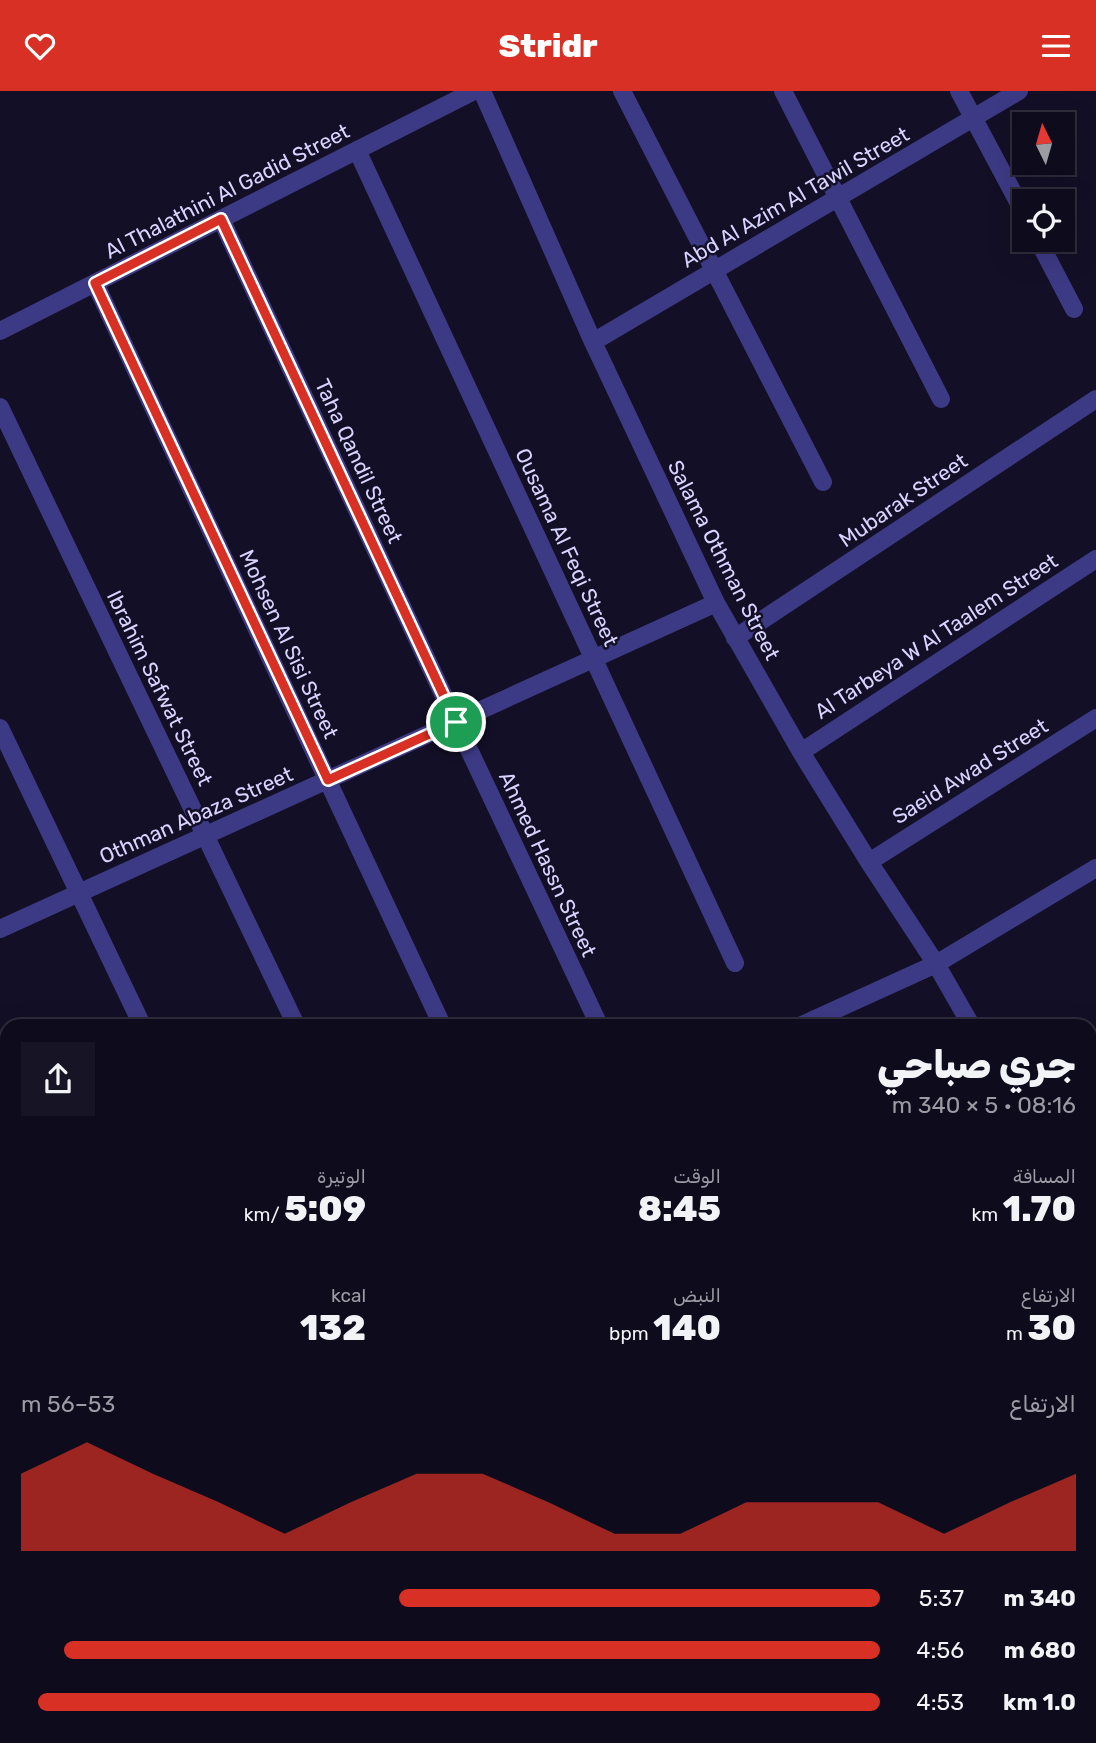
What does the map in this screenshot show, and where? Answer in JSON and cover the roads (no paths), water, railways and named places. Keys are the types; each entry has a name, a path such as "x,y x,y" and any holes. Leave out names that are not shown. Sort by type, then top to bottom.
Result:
{"street":[{"name":"Al Thalathini Al Gadid Street","path":"0,331 474,91"},
{"name":"Salama Othman Street","path":"482,91 593,342 716,603 801,752 936,964 968,1019"},
{"path":"622,91 823,482"},
{"path":"783,91 941,399"},
{"path":"959,91 1012,190"},
{"name":"Abd Al Azim Al Tawil Street","path":"593,342 1019,91"},
{"name":"Ousama Al Feqi Street","path":"357,150 735,963"},
{"name":"Taha Qandil Street","path":"221,219 456,722"},
{"path":"1044,252 1074,309"},
{"name":"Mohsen Al Sisi Street","path":"95,283 439,1019"},
{"name":"Mubarak Street","path":"735,638 1096,399"},
{"name":"Ibrahim Safwat Street","path":"0,407 293,1019"},
{"name":"Al Tarbeya W Al Taalem Street","path":"801,752 1096,559"},
{"name":"Othman Abaza Street","path":"0,929 716,603"},
{"name":"Saeid Awad Street","path":"869,862 1096,718"},
{"name":"Ahmed Hassn Street","path":"456,722 596,1019"},
{"path":"0,728 139,1019"},
{"path":"815,1019 936,964 1096,868"}]}
